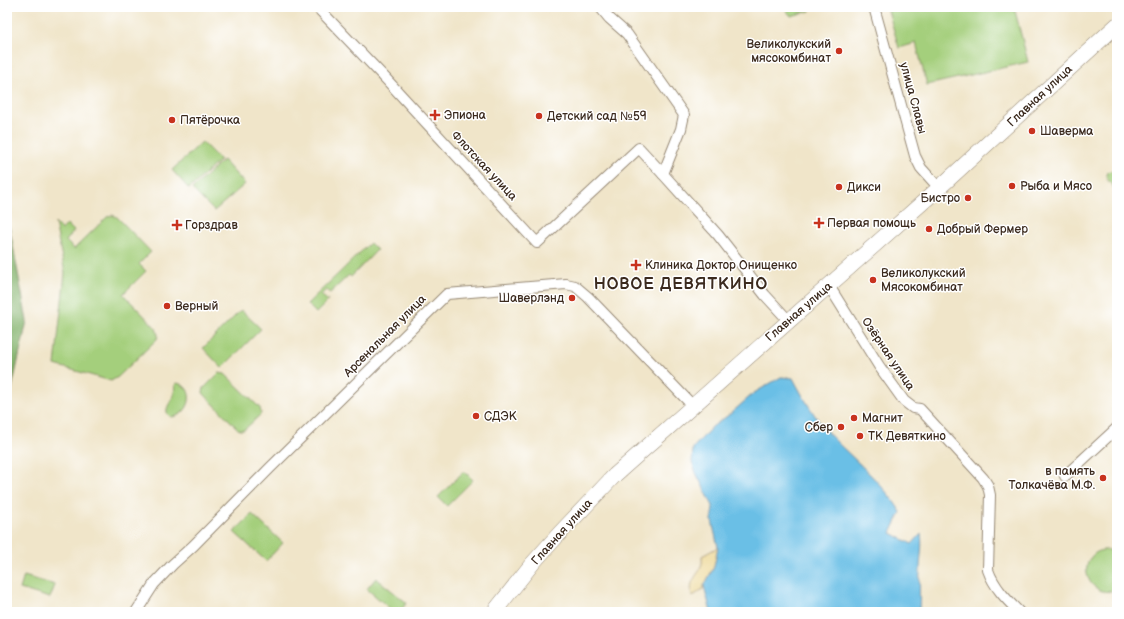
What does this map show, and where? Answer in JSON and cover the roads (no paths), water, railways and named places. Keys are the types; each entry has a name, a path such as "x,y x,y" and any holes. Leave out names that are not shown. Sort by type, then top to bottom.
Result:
{"main road":[{"name":"Главная улица","path":"494,612 532,564 615,475 939,188 1117,25"}],"street":[{"name":"Флотская улица","path":"317,7 386,79 537,243 639,148 664,174"},
{"path":"600,7 609,18 627,34 684,115 664,174 718,235 765,295 789,321"},
{"name":"улица Славы","path":"874,7 915,156 921,168 939,188"},
{"name":"Арсенальная улица","path":"136,612 154,584 172,564 193,546 447,294 566,284 575,286 588,297 693,406"},
{"name":"Озёрная улица","path":"829,286 879,366 904,401 913,408 920,409 983,478 988,486 990,495 988,570 996,587 1019,612"},
{"path":"1065,476 1117,428"}],"water":[{"path":"781,377 793,378 819,422 830,435 877,481 901,512 891,533 912,544 921,534 922,543 919,612 711,612 704,586 714,567 718,547 712,521 713,506 692,462 693,448 712,427 730,414 754,393"}],"place":[{"name":"Великолукский мясокомбинат","path":"839,51"},
{"name":"Эпиона","path":"435,115"},
{"name":"Детский сад №59","path":"539,116"},
{"name":"Пятёрочка","path":"172,120"},
{"name":"Шаверма","path":"1032,131"},
{"name":"Рыба и Мясо","path":"1012,186"},
{"name":"Дикси","path":"839,187"},
{"name":"Бистро","path":"968,198"},
{"name":"Первая помощь","path":"819,223"},
{"name":"Горздрав","path":"177,225"},
{"name":"Добрый Фермер","path":"929,229"},
{"name":"Клиника Доктор Онищенко","path":"636,265"},
{"name":"Великолукский Мясокомбинат","path":"873,280"},
{"name":"Шаверлэнд","path":"572,298"},
{"name":"Верный","path":"167,306"},
{"name":"СДЭК","path":"476,416"},
{"name":"Магнит","path":"854,418"},
{"name":"Сбер","path":"841,427"},
{"name":"ТК Девяткино","path":"860,436"},
{"name":"в память Толкачёва М.Ф.","path":"1103,478"}],"district":[{"name":"НОВОЕ ДЕВЯТКИНО","path":"681,284"}]}
